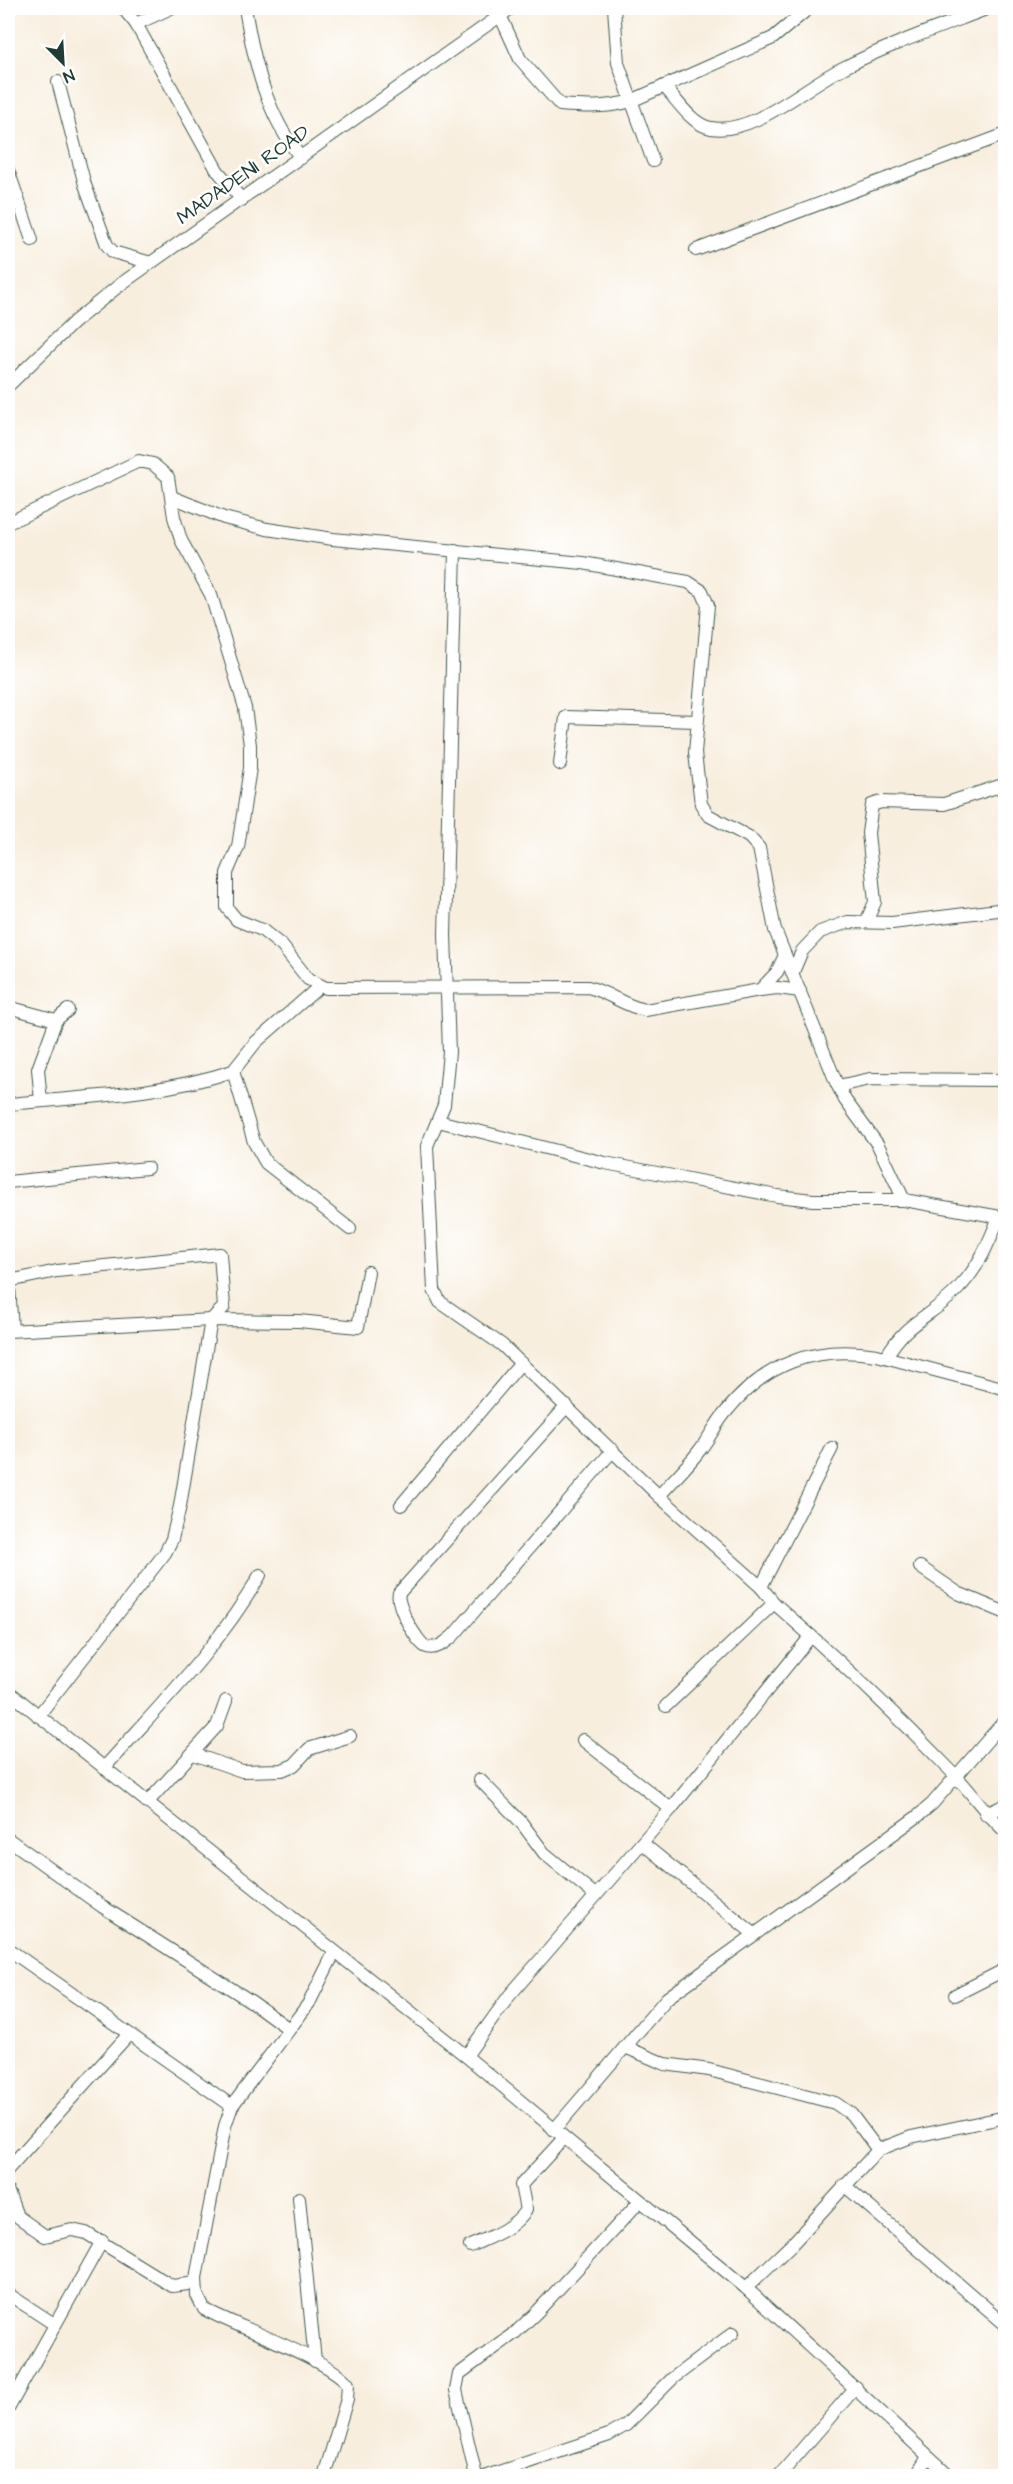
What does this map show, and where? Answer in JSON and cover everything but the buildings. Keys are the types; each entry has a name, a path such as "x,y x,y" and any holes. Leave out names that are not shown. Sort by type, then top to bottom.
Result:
{"street":[{"path":"123,8 136,24 212,162 242,200"},
{"path":"136,24 171,8"},
{"path":"245,8 260,79 267,99 288,141 301,158"},
{"path":"489,8 501,15 520,59 560,105 607,106 631,101 773,38 809,8"},
{"name":"MADADENI ROAD","path":"8,386 74,322 151,263 511,8"},
{"path":"614,8 618,63 653,160"},
{"path":"664,86 700,124 712,129 733,128 773,110 841,69 989,8"},
{"path":"58,82 85,185 107,245 114,252 151,263"},
{"path":"696,250 1005,134"},
{"path":"8,170 32,240"},
{"path":"8,523 139,460 153,464 168,477 174,517 181,540 211,595 245,708 250,745 248,785 238,847 227,873 227,908 237,920 262,930 282,946 308,979 326,988 588,987 605,992 634,1008 645,1010 760,990 778,988 800,991"},
{"path":"172,496 224,518 267,529 333,539 583,563 697,586 705,595 708,605 695,753 701,804 708,815 749,837 759,848 768,905 785,955 838,1086 873,1137 904,1200"},
{"path":"455,550 445,935 449,1052 444,1105 428,1138 427,1146 434,1290 440,1302 489,1335 521,1363 659,1496 761,1587 774,1603 956,1776 986,1814 1005,1832"},
{"path":"560,764 566,717 697,721"},
{"path":"866,922 875,902 868,833 872,805 881,802 944,804 1005,784"},
{"path":"793,972 802,951 820,932 848,922 916,921 1005,909"},
{"path":"760,990 777,972 785,955"},
{"path":"8,1104 133,1094 202,1081 233,1071 256,1042 320,986"},
{"path":"8,1007 56,1020"},
{"path":"40,1101 38,1069 56,1020 68,1010"},
{"path":"233,1071 254,1142 266,1163 351,1229"},
{"path":"838,1086 870,1079 1005,1080"},
{"path":"438,1121 605,1163 777,1196 813,1200 904,1200 1002,1218 971,1275 950,1297 908,1327 886,1357"},
{"path":"8,1182 147,1168"},
{"path":"38,1716 165,1553 172,1539 180,1506 211,1320 224,1307 220,1254 8,1276 10,1330 211,1320 299,1321 358,1327 368,1272"},
{"path":"659,1496 700,1451 724,1413 754,1380 783,1364 807,1356 861,1352 1005,1389"},
{"path":"401,1505 521,1363"},
{"path":"567,1406 399,1593 398,1603 422,1645 430,1648 441,1645 453,1636 613,1450"},
{"path":"761,1587 832,1448"},
{"path":"920,1567 958,1593 1005,1613"},
{"path":"104,1768 198,1662 242,1608 261,1575"},
{"path":"666,1706 774,1603"},
{"path":"466,2056 509,1996 671,1809 811,1636"},
{"path":"8,1691 385,1994 466,2056 746,2288 950,2476"},
{"path":"147,1803 217,1726 226,1701"},
{"path":"554,2130 667,1998 918,1816 1005,1719"},
{"path":"193,1754 242,1771 282,1770 294,1765 309,1749 350,1736"},
{"path":"583,1740 671,1809"},
{"path":"480,1780 521,1822 544,1852 595,1895"},
{"path":"986,1814 1005,1805"},
{"path":"8,1839 103,1907 252,2002 289,2029"},
{"path":"642,1843 754,1934"},
{"path":"8,1949 232,2106"},
{"path":"324,2476 349,2390 345,2379 315,2361 204,2308 196,2295 196,2283 225,2126 232,2106 314,1995 334,1953"},
{"path":"955,1995 1005,1969"},
{"path":"8,2169 129,2034"},
{"path":"625,2047 665,2064 709,2070 835,2103 851,2114 878,2150"},
{"path":"746,2288 792,2244 878,2150 911,2137 1005,2117"},
{"path":"470,2246 512,2227 520,2218 526,2210 521,2185 564,2138"},
{"path":"844,2185 1005,2325"},
{"path":"8,2192 17,2216 45,2236 72,2230 86,2233 172,2286 196,2283"},
{"path":"299,2198 315,2361"},
{"path":"476,2476 456,2390 459,2374 516,2332 536,2313 640,2201"},
{"path":"8,2409 102,2241"},
{"path":"8,2294 54,2324"},
{"path":"487,2476 609,2435 626,2425 673,2378 733,2333"},
{"path":"779,2476 856,2388"},
{"path":"916,2476 928,2457"}]}
